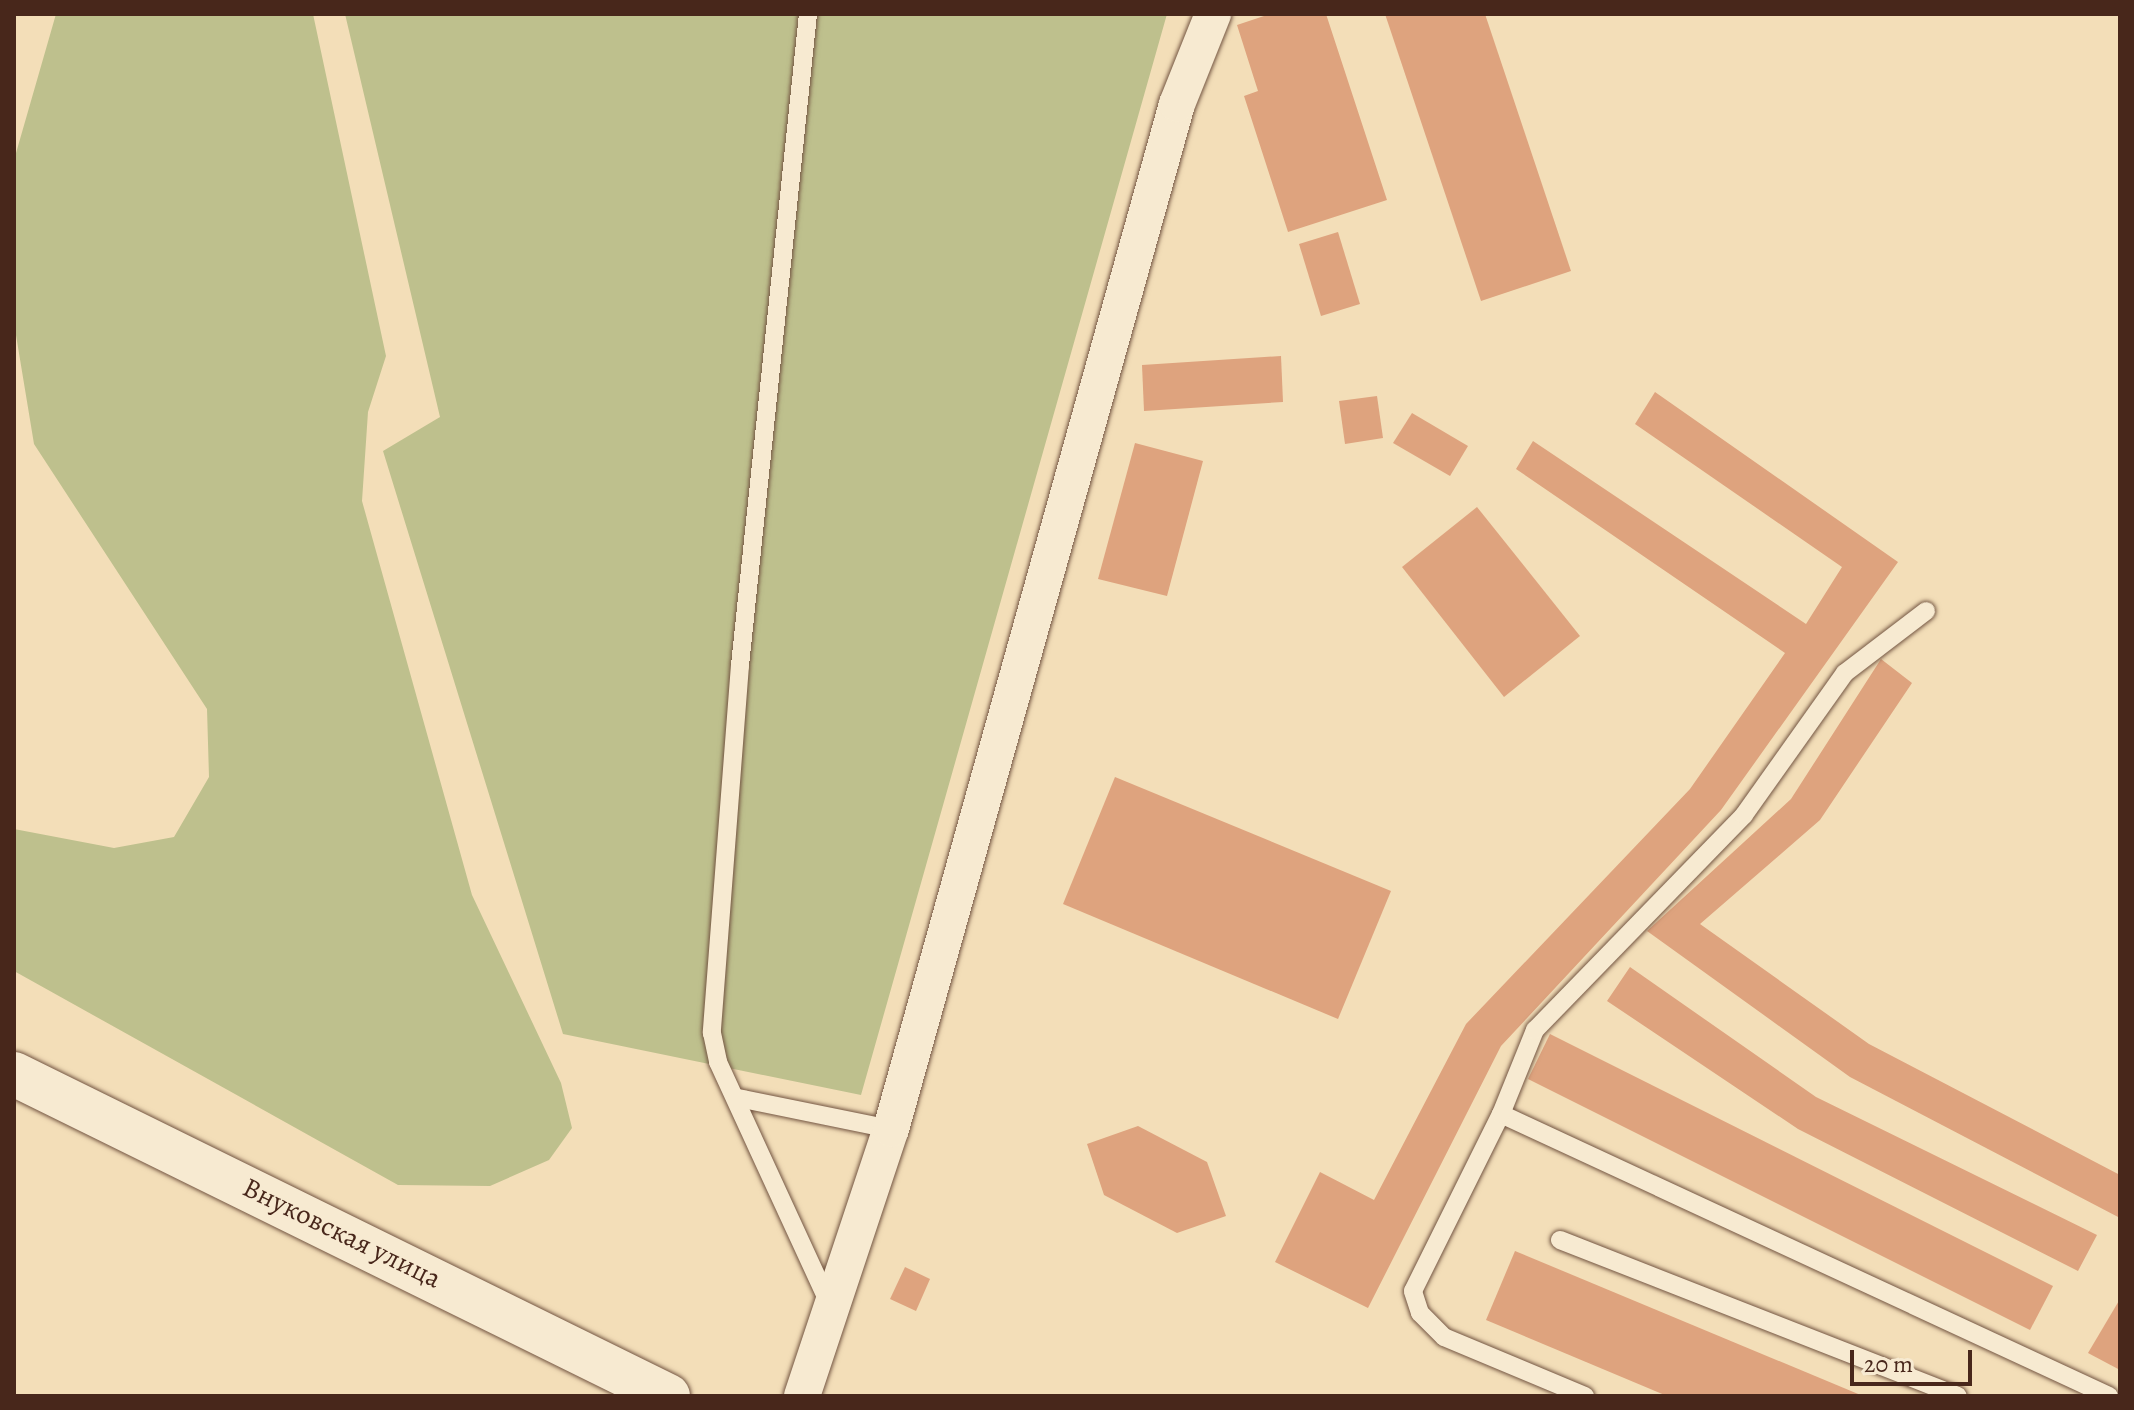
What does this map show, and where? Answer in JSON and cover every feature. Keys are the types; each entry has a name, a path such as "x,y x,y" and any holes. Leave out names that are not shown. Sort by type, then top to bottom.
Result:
{"main road":[{"name":"Внуковская улица","path":"14,1074 668,1396"}],"street":[{"path":"802,1396 833,1311 891,1129 1173,119 1213,14"}],"lane":[{"path":"808,14 740,665 712,1033 718,1062 738,1098 833,1311"},
{"path":"1585,1396 1444,1337 1420,1313 1413,1291 1501,1114 1535,1030 1744,815 1845,673 1926,611"},
{"path":"738,1098 891,1129"},
{"path":"1501,1114 2109,1396"},
{"path":"1560,1240 1958,1396"}],"green space":[{"path":"56,14 313,14 386,356 368,412 362,501 472,895 561,1083 572,1128 549,1160 490,1186 398,1185 14,971 14,829 114,848 174,837 209,777 207,709 34,444 14,323 14,160"},
{"path":"345,14 1167,14 861,1095 563,1034 383,451 440,417"}],"building":[{"path":"1270,14 1326,14 1387,200 1288,232 1244,96 1258,91 1237,25"},
{"path":"1385,14 1485,14 1571,271 1481,301"},
{"path":"1338,232 1360,304 1321,316 1299,244"},
{"path":"1281,356 1283,402 1144,411 1142,365"},
{"path":"1655,392 1898,562 1721,810 1501,1046 1368,1308 1275,1262 1320,1172 1374,1200 1466,1024 1690,789 1785,653 1516,469 1533,441 1806,624 1842,567 1635,424"},
{"path":"1377,396 1383,438 1345,444 1339,401"},
{"path":"1412,413 1468,446 1450,476 1393,443"},
{"path":"1135,443 1203,461 1167,596 1098,579"},
{"path":"1477,507 1580,636 1504,697 1402,567"},
{"path":"1881,659 1912,683 1820,820 1700,924 1869,1044 2120,1175 2120,1218 1850,1077 1647,931 1791,799"},
{"path":"1115,777 1391,891 1338,1019 1063,904"},
{"path":"1630,967 1816,1097 2097,1235 2078,1271 1798,1129 1607,1001"},
{"path":"1550,1034 2053,1286 2030,1330 1528,1079"},
{"path":"1138,1126 1207,1162 1226,1216 1177,1233 1104,1195 1087,1144"},
{"path":"1515,1251 1863,1396 1667,1396 1486,1320"},
{"path":"905,1267 930,1279 916,1311 890,1299"},
{"path":"2120,1299 2120,1370 2088,1353"}]}
